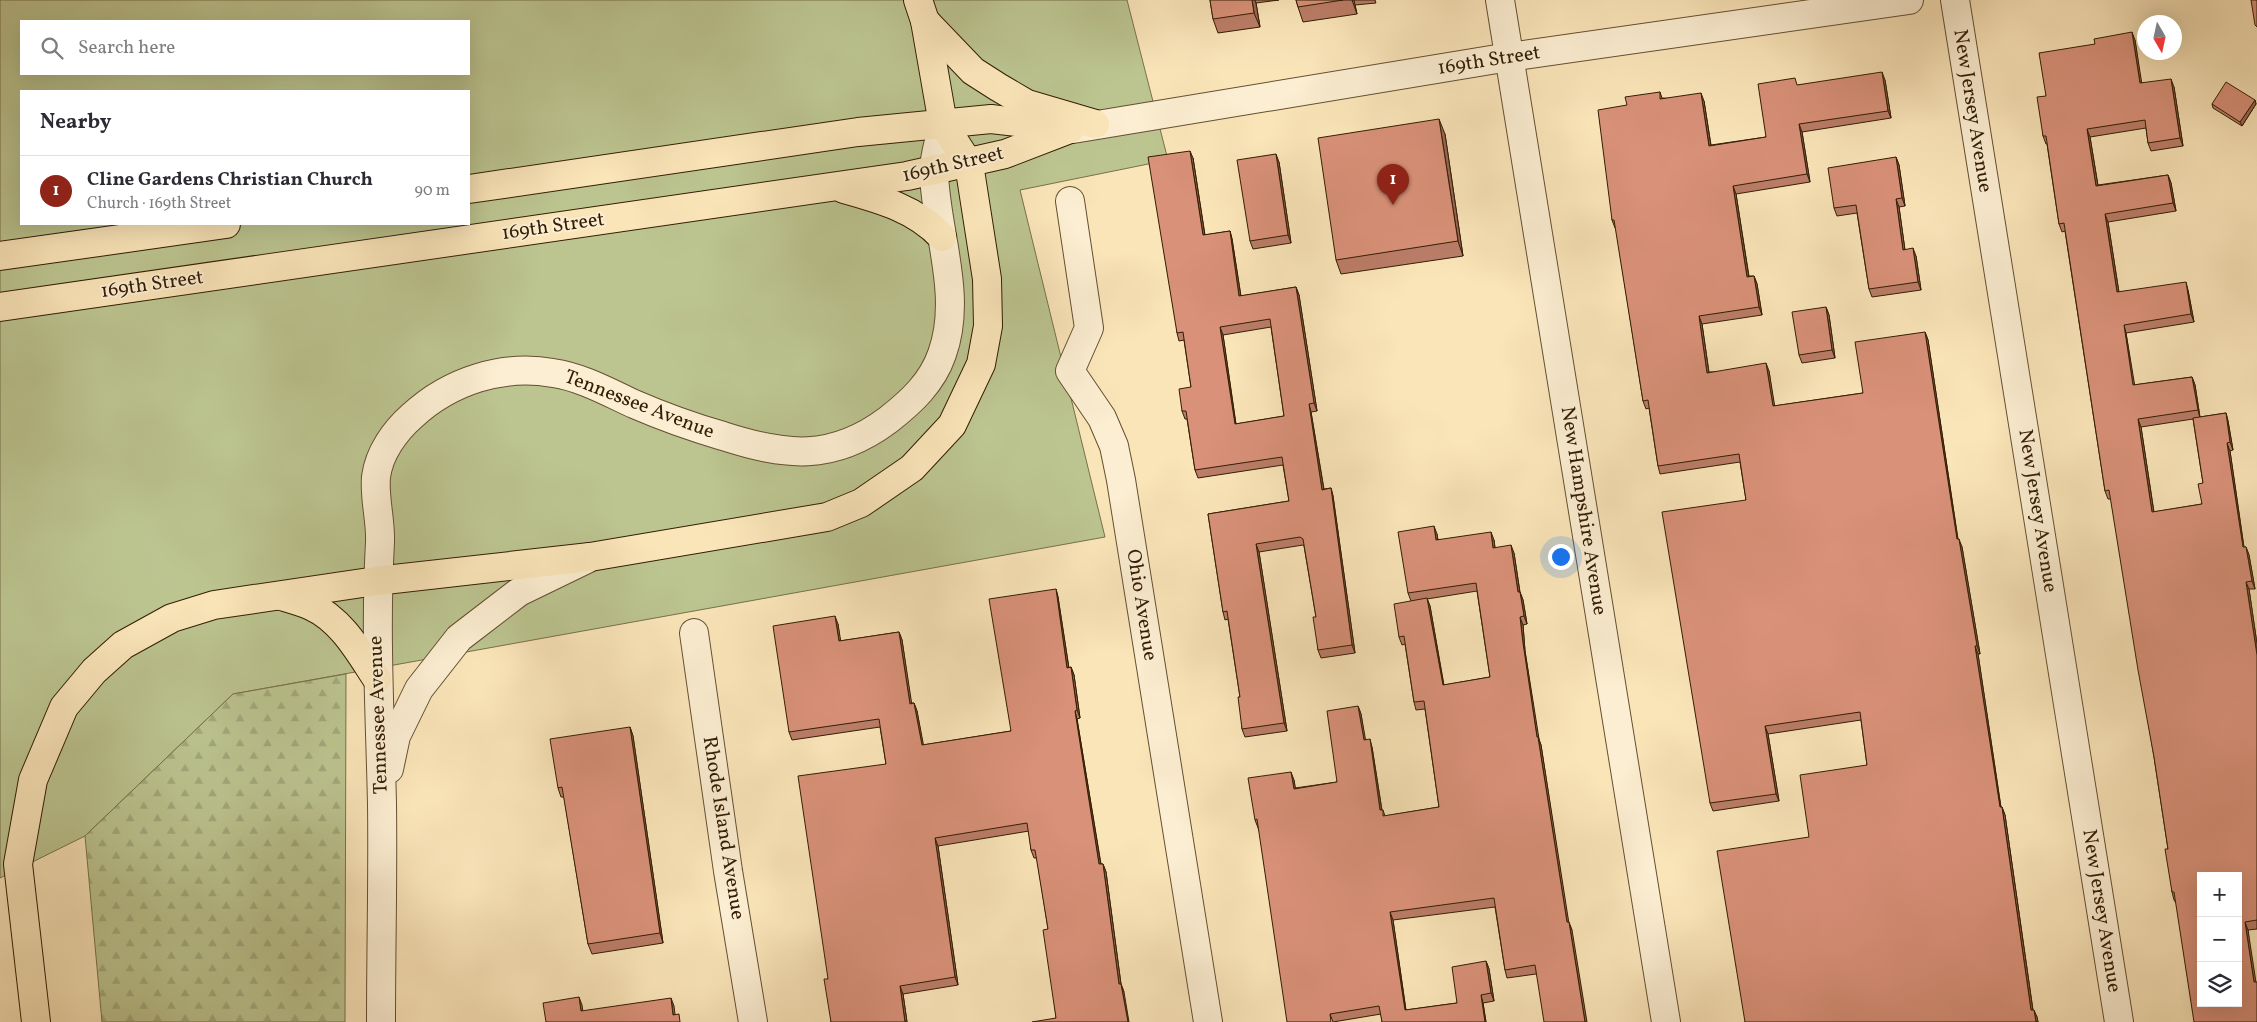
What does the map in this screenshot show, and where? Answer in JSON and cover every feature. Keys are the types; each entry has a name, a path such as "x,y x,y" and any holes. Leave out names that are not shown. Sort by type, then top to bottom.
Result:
{"main road":[{"path":"922,10 943,124 968,164"},
{"path":"922,10 973,71 1027,104 1083,126"},
{"name":"169th Street","path":"470,188 858,132 991,119 1083,126"},
{"name":"169th Street","path":"0,307 934,171 1005,154 1083,126"},
{"name":"Tennessee Avenue","path":"590,558 828,517 861,503 912,468 932,449 952,425 981,364 988,326 987,279 968,164"},
{"path":"833,186 878,198 913,213 942,237"},
{"path":"0,256 219,225"},
{"path":"36,1022 18,864 33,780 64,707 94,672 123,645 172,618 214,605 275,594 376,581 590,558"},
{"path":"275,594 311,606 332,619 346,634 377,678"}],"street":[{"name":"New Hampshire Avenue","path":"1500,0 1666,1022"},
{"name":"169th Street","path":"1083,126 1509,58 1909,0"},
{"name":"New Jersey Avenue","path":"1955,0 2119,1022"},
{"name":"Tennessee Avenue","path":"381,1022 382,804 377,678 376,581 380,538 376,475 388,442 411,417 435,397 462,382 491,374 527,370 557,373 594,386 676,422 757,447 791,453 826,450 868,434 912,401 929,380 943,353 950,316 948,280 934,171 943,124"},
{"name":"Ohio Avenue","path":"1070,202 1089,328 1070,371 1102,418 1114,446 1208,1022"},
{"name":"Tennessee Avenue","path":"382,804 396,736 419,689 459,638 519,592 590,558"},
{"name":"Rhode Island Avenue","path":"694,634 728,871 753,1022"}],"green space":[{"path":"0,0 1127,0 1168,160 1020,190 1105,537 233,694 85,836 0,878"},
{"path":"346,674 345,1022 102,1022 85,836 233,694"}],"building":[{"path":"1210,0 1252,0 1254,13 1213,19"},
{"path":"1296,0 1343,0 1298,7"},
{"path":"2251,0 2257,0 2257,27 2255,25"},
{"path":"2132,32 2140,83 2171,79 2180,138 2148,143 2145,120 2087,129 2096,186 2168,175 2173,203 2105,214 2117,292 2186,282 2191,314 2124,325 2133,385 2192,377 2198,410 2138,419 2152,512 2202,504 2198,484 2203,483 2193,418 2226,413 2230,442 2227,443 2243,547 2246,547 2252,581 2246,582 2257,655 2257,920 2245,922 2254,982 2257,982 2257,1022 2194,1022 2174,892 2172,892 2165,849 2168,849 2154,757 2109,490 2105,491 2064,223 2059,224 2046,136 2043,136 2037,97 2046,96 2039,53 2095,44 2094,39"},
{"path":"1882,72 1888,111 1799,124 1807,174 1733,186 1747,277 1754,276 1759,307 1699,316 1707,373 1766,363 1773,406 1863,393 1855,342 1925,332 1957,539 1959,539 1977,646 1975,646 2000,807 2002,807 2031,1010 2034,1010 2036,1022 1745,1022 1717,851 1809,837 1800,775 1867,765 1860,712 1765,726 1776,794 1710,803 1662,512 1746,500 1739,454 1658,466 1648,400 1643,401 1614,220 1612,220 1598,110 1627,105 1625,97 1660,92 1660,99 1701,93 1709,146 1766,137 1758,84 1795,78 1797,85"},
{"path":"2226,82 2255,100 2240,122 2212,104"},
{"path":"1439,119 1458,241 1336,260 1318,138"},
{"path":"1190,151 1203,235 1230,231 1239,296 1296,287 1314,403 1309,404 1322,490 1331,488 1352,645 1318,650 1313,617 1316,617 1303,539 1300,537 1256,544 1284,723 1242,729 1238,697 1240,697 1227,611 1223,612 1208,514 1289,501 1282,457 1195,470 1186,411 1182,411 1179,389 1191,387 1183,332 1177,333 1148,157","holes":["1270,319 1284,416 1235,424 1220,327"]},
{"path":"1276,154 1288,235 1250,241 1237,160"},
{"path":"1896,157 1902,198 1896,199 1903,250 1913,248 1918,282 1869,289 1856,205 1834,208 1828,168"},
{"path":"1826,307 1832,350 1799,355 1792,312"},
{"path":"1434,526 1436,540 1491,532 1493,548 1511,545 1518,592 1520,592 1524,616 1520,617 1537,737 1585,1022 1544,1022 1535,965 1505,970 1494,898 1390,912 1405,1010 1457,1003 1452,967 1486,961 1491,993 1481,995 1485,1022 1382,1022 1379,1006 1330,1014 1331,1022 1287,1022 1257,819 1255,820 1248,778 1291,772 1294,789 1337,782 1327,711 1358,706 1364,740 1370,739 1380,810 1383,810 1383,816 1439,807 1424,701 1414,702 1404,636 1399,637 1394,604 1427,598 1443,685 1490,677 1476,583 1408,593 1398,532"},
{"path":"1056,589 1067,668 1071,667 1077,710 1075,711 1099,864 1103,864 1119,984 1121,984 1128,1022 1032,1022 1056,1018 1043,930 1048,929 1035,850 1031,850 1027,823 935,838 955,977 900,986 905,1022 831,1022 824,979 828,979 798,776 886,764 879,719 789,732 773,626 835,616 839,641 899,632 910,704 914,703 922,745 1011,731 989,599"},
{"path":"630,727 660,933 588,944 562,787 558,788 550,739"},
{"path":"579,997 581,1011 671,998 673,1015 679,1014 680,1022 546,1022 543,1003"}],"place":[{"name":"Cline Gardens Christian Church","path":"1393,205"}]}
